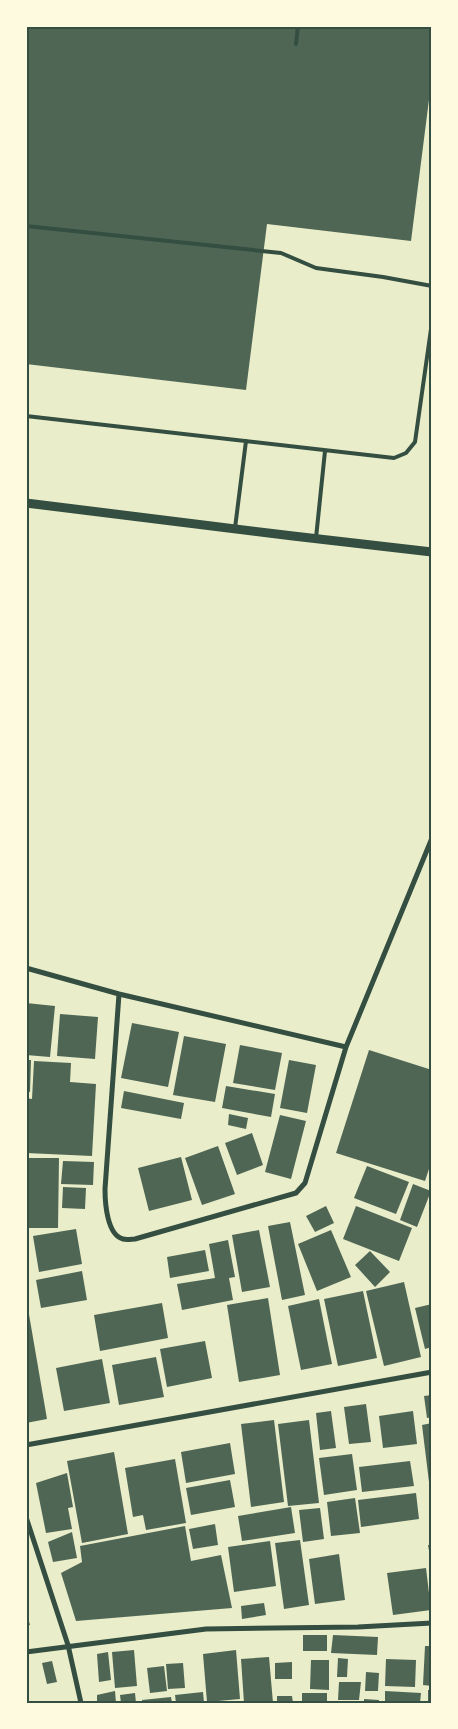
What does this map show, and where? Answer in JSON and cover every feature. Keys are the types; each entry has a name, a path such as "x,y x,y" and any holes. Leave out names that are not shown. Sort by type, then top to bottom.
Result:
{"street":[{"path":"26,503 432,552"},
{"path":"119,994 105,1208 115,1234 124,1240 135,1239 296,1193 305,1184 346,1047 432,838"},
{"path":"26,968 119,994 346,1047"},
{"path":"26,1445 432,1372"},
{"path":"26,1517 68,1645 82,1703"},
{"path":"26,1652 68,1645 206,1629 432,1623"}],"lane":[{"path":"296,44 298,26"},
{"path":"26,226 281,253 316,268 432,286"},
{"path":"26,416 394,458 406,453 415,442 432,322"},
{"path":"234,529 246,442"},
{"path":"316,539 325,451"}],"building":[{"path":"26,26 432,26 432,76 411,241 267,224 246,390 26,364"},
{"path":"26,1003 55,1006 50,1057 26,1055"},
{"path":"60,1014 98,1017 95,1059 57,1056"},
{"path":"132,1023 179,1032 168,1087 121,1078"},
{"path":"184,1036 226,1044 215,1102 173,1095"},
{"path":"240,1045 282,1053 275,1090 233,1083"},
{"path":"369,1050 432,1070 432,1160 425,1181 336,1153"},
{"path":"26,1060 31,1060 30,1092 26,1091"},
{"path":"289,1060 316,1065 307,1113 280,1108"},
{"path":"34,1061 71,1063 70,1082 96,1084 92,1156 26,1153 26,1098 32,1099"},
{"path":"226,1086 275,1094 271,1117 222,1108"},
{"path":"124,1091 184,1103 181,1119 121,1108"},
{"path":"229,1114 248,1118 246,1129 228,1125"},
{"path":"280,1115 306,1121 291,1179 265,1172"},
{"path":"252,1133 263,1165 237,1175 225,1143"},
{"path":"218,1146 235,1194 202,1205 185,1158"},
{"path":"181,1157 192,1200 149,1211 138,1168"},
{"path":"26,1158 59,1158 58,1228 26,1228"},
{"path":"63,1161 94,1162 93,1185 61,1184"},
{"path":"367,1166 409,1182 396,1214 354,1198"},
{"path":"413,1184 431,1191 417,1227 400,1220"},
{"path":"63,1187 86,1188 85,1209 62,1208"},
{"path":"326,1206 334,1223 315,1232 306,1216"},
{"path":"356,1206 412,1228 399,1261 343,1239"},
{"path":"290,1222 305,1295 282,1300 268,1226"},
{"path":"76,1229 82,1264 39,1272 33,1236"},
{"path":"259,1230 270,1287 242,1292 232,1235"},
{"path":"331,1230 351,1277 317,1291 298,1244"},
{"path":"228,1240 235,1277 229,1278 233,1300 182,1310 177,1284 215,1278 209,1244"},
{"path":"205,1250 209,1271 170,1278 167,1257"},
{"path":"370,1251 390,1272 375,1287 355,1265"},
{"path":"82,1271 87,1300 41,1308 36,1280"},
{"path":"404,1282 421,1357 384,1366 366,1291"},
{"path":"363,1291 377,1358 338,1366 324,1299"},
{"path":"26,1297 47,1419 26,1423"},
{"path":"268,1298 280,1375 239,1382 227,1305"},
{"path":"319,1299 332,1364 301,1370 288,1306"},
{"path":"162,1303 168,1338 100,1351 94,1315"},
{"path":"432,1304 432,1347 425,1349 415,1308"},
{"path":"205,1341 212,1378 167,1387 160,1349"},
{"path":"156,1357 164,1397 119,1405 112,1365"},
{"path":"102,1359 110,1403 64,1411 56,1368"},
{"path":"432,1395 432,1417 427,1418 424,1396"},
{"path":"366,1404 371,1442 349,1444 344,1407"},
{"path":"331,1411 336,1448 320,1450 316,1413"},
{"path":"413,1411 417,1444 383,1448 379,1416"},
{"path":"274,1420 284,1502 251,1507 241,1424"},
{"path":"309,1420 319,1503 288,1506 278,1424"},
{"path":"432,1423 432,1481 429,1482 422,1425"},
{"path":"230,1443 235,1474 186,1483 181,1452"},
{"path":"114,1452 128,1534 82,1543 67,1461"},
{"path":"352,1454 357,1490 324,1495 319,1458"},
{"path":"175,1459 186,1523 146,1530 143,1515 133,1517 125,1468"},
{"path":"410,1461 414,1486 362,1492 359,1467"},
{"path":"67,1473 73,1507 68,1508 72,1529 46,1533 36,1483"},
{"path":"230,1480 235,1507 191,1515 186,1488"},
{"path":"416,1493 419,1519 361,1527 358,1500"},
{"path":"355,1498 360,1533 331,1536 327,1502"},
{"path":"291,1507 295,1533 242,1541 238,1516"},
{"path":"320,1508 324,1539 303,1542 299,1510"},
{"path":"215,1524 218,1545 193,1549 189,1529"},
{"path":"185,1526 191,1561 221,1555 232,1608 76,1621 61,1573 82,1562 80,1546"},
{"path":"72,1532 77,1558 53,1562 48,1542"},
{"path":"300,1540 309,1605 284,1609 275,1543"},
{"path":"270,1541 276,1586 234,1592 228,1547"},
{"path":"428,1545 432,1545 432,1562 431,1562"},
{"path":"339,1554 345,1600 315,1604 309,1559"},
{"path":"426,1568 431,1610 393,1615 387,1573"},
{"path":"264,1603 266,1615 242,1619 241,1606"},
{"path":"26,1611 30,1625 26,1626"},
{"path":"303,1635 327,1635 327,1651 303,1651"},
{"path":"333,1635 378,1637 377,1655 331,1653"},
{"path":"425,1646 432,1646 432,1686 423,1685"},
{"path":"134,1650 137,1686 115,1688 112,1652"},
{"path":"236,1650 240,1699 207,1702 203,1654"},
{"path":"108,1652 111,1680 99,1682 97,1654"},
{"path":"269,1657 273,1703 244,1703 241,1659"},
{"path":"338,1658 348,1659 347,1677 337,1677"},
{"path":"386,1659 416,1660 415,1687 385,1686"},
{"path":"311,1660 329,1660 329,1690 310,1689"},
{"path":"52,1661 57,1682 47,1684 42,1663"},
{"path":"292,1662 292,1679 275,1679 275,1663"},
{"path":"183,1663 185,1688 168,1689 166,1664"},
{"path":"164,1666 167,1691 150,1693 147,1668"},
{"path":"366,1672 379,1673 378,1691 365,1691"},
{"path":"339,1682 361,1682 359,1700 338,1700"},
{"path":"428,1690 432,1690 432,1703 428,1703"},
{"path":"115,1691 116,1703 97,1703 97,1695"},
{"path":"385,1691 421,1693 420,1703 385,1703"},
{"path":"203,1692 204,1703 176,1703 175,1695"},
{"path":"135,1693 136,1703 121,1703 120,1695"},
{"path":"302,1693 327,1693 327,1703 302,1703"},
{"path":"277,1696 292,1696 293,1703 277,1703"},
{"path":"171,1697 172,1703 142,1703 142,1700"},
{"path":"364,1699 379,1700 379,1703 364,1703"}]}
